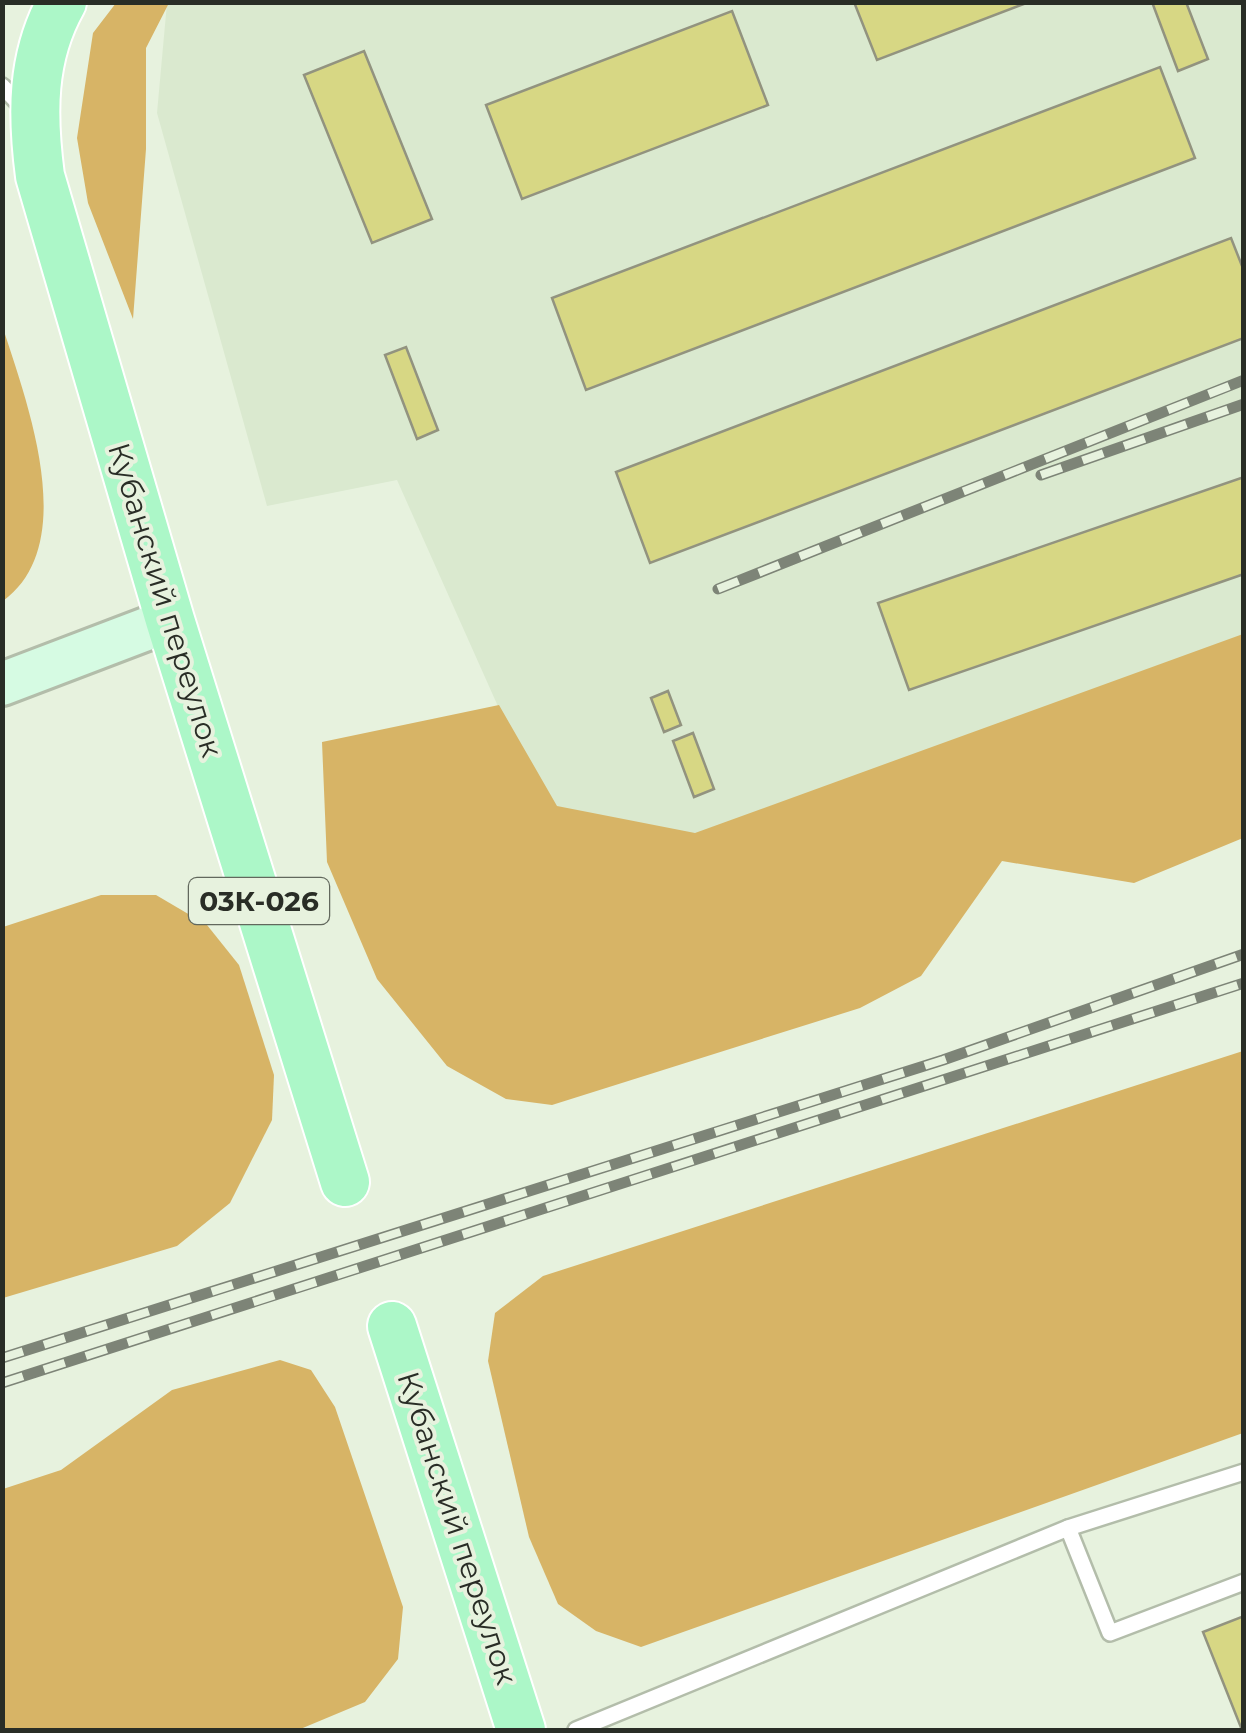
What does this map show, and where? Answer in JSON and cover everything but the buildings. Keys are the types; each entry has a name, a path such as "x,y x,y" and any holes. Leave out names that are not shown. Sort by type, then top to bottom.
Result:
{"main road":[{"name":"Кубанский переулок","path":"59,8 37,70 18,103 170,620 345,1182"},
{"path":"2,684 170,620"},
{"name":"Кубанский переулок","path":"392,1326 521,1730"}],"lane":[{"path":"576,1730 1068,1528 1244,1472"},
{"path":"1068,1528 1110,1633 1244,1582"}],"shaded area":[{"path":"116,3 169,3 146,48 146,149 133,319 88,203 77,138 93,33"},
{"path":"167,3 1243,3 1243,659 708,873 550,823 397,480 267,506 157,113"},
{"path":"3,328 34,432 44,509 39,545 26,576 3,601"},
{"path":"1243,634 1243,838 1134,883 1002,861 921,976 860,1008 552,1105 506,1099 447,1066 377,979 327,862 322,742 499,705 557,806 695,833"},
{"path":"101,895 156,895 207,925 239,965 274,1075 272,1120 230,1203 177,1246 3,1298 3,927"},
{"path":"1243,1051 1243,1433 641,1647 596,1631 558,1604 529,1537 488,1361 495,1313 543,1276"},
{"path":"280,1360 311,1370 335,1407 403,1607 398,1659 365,1702 298,1730 3,1730 3,1489 61,1470 172,1390"}],"railway":[{"path":"718,589 1244,380"},
{"path":"1041,475 1244,404"},
{"path":"2,1358 943,1060 1244,954"},
{"path":"2,1383 1244,983"}]}
